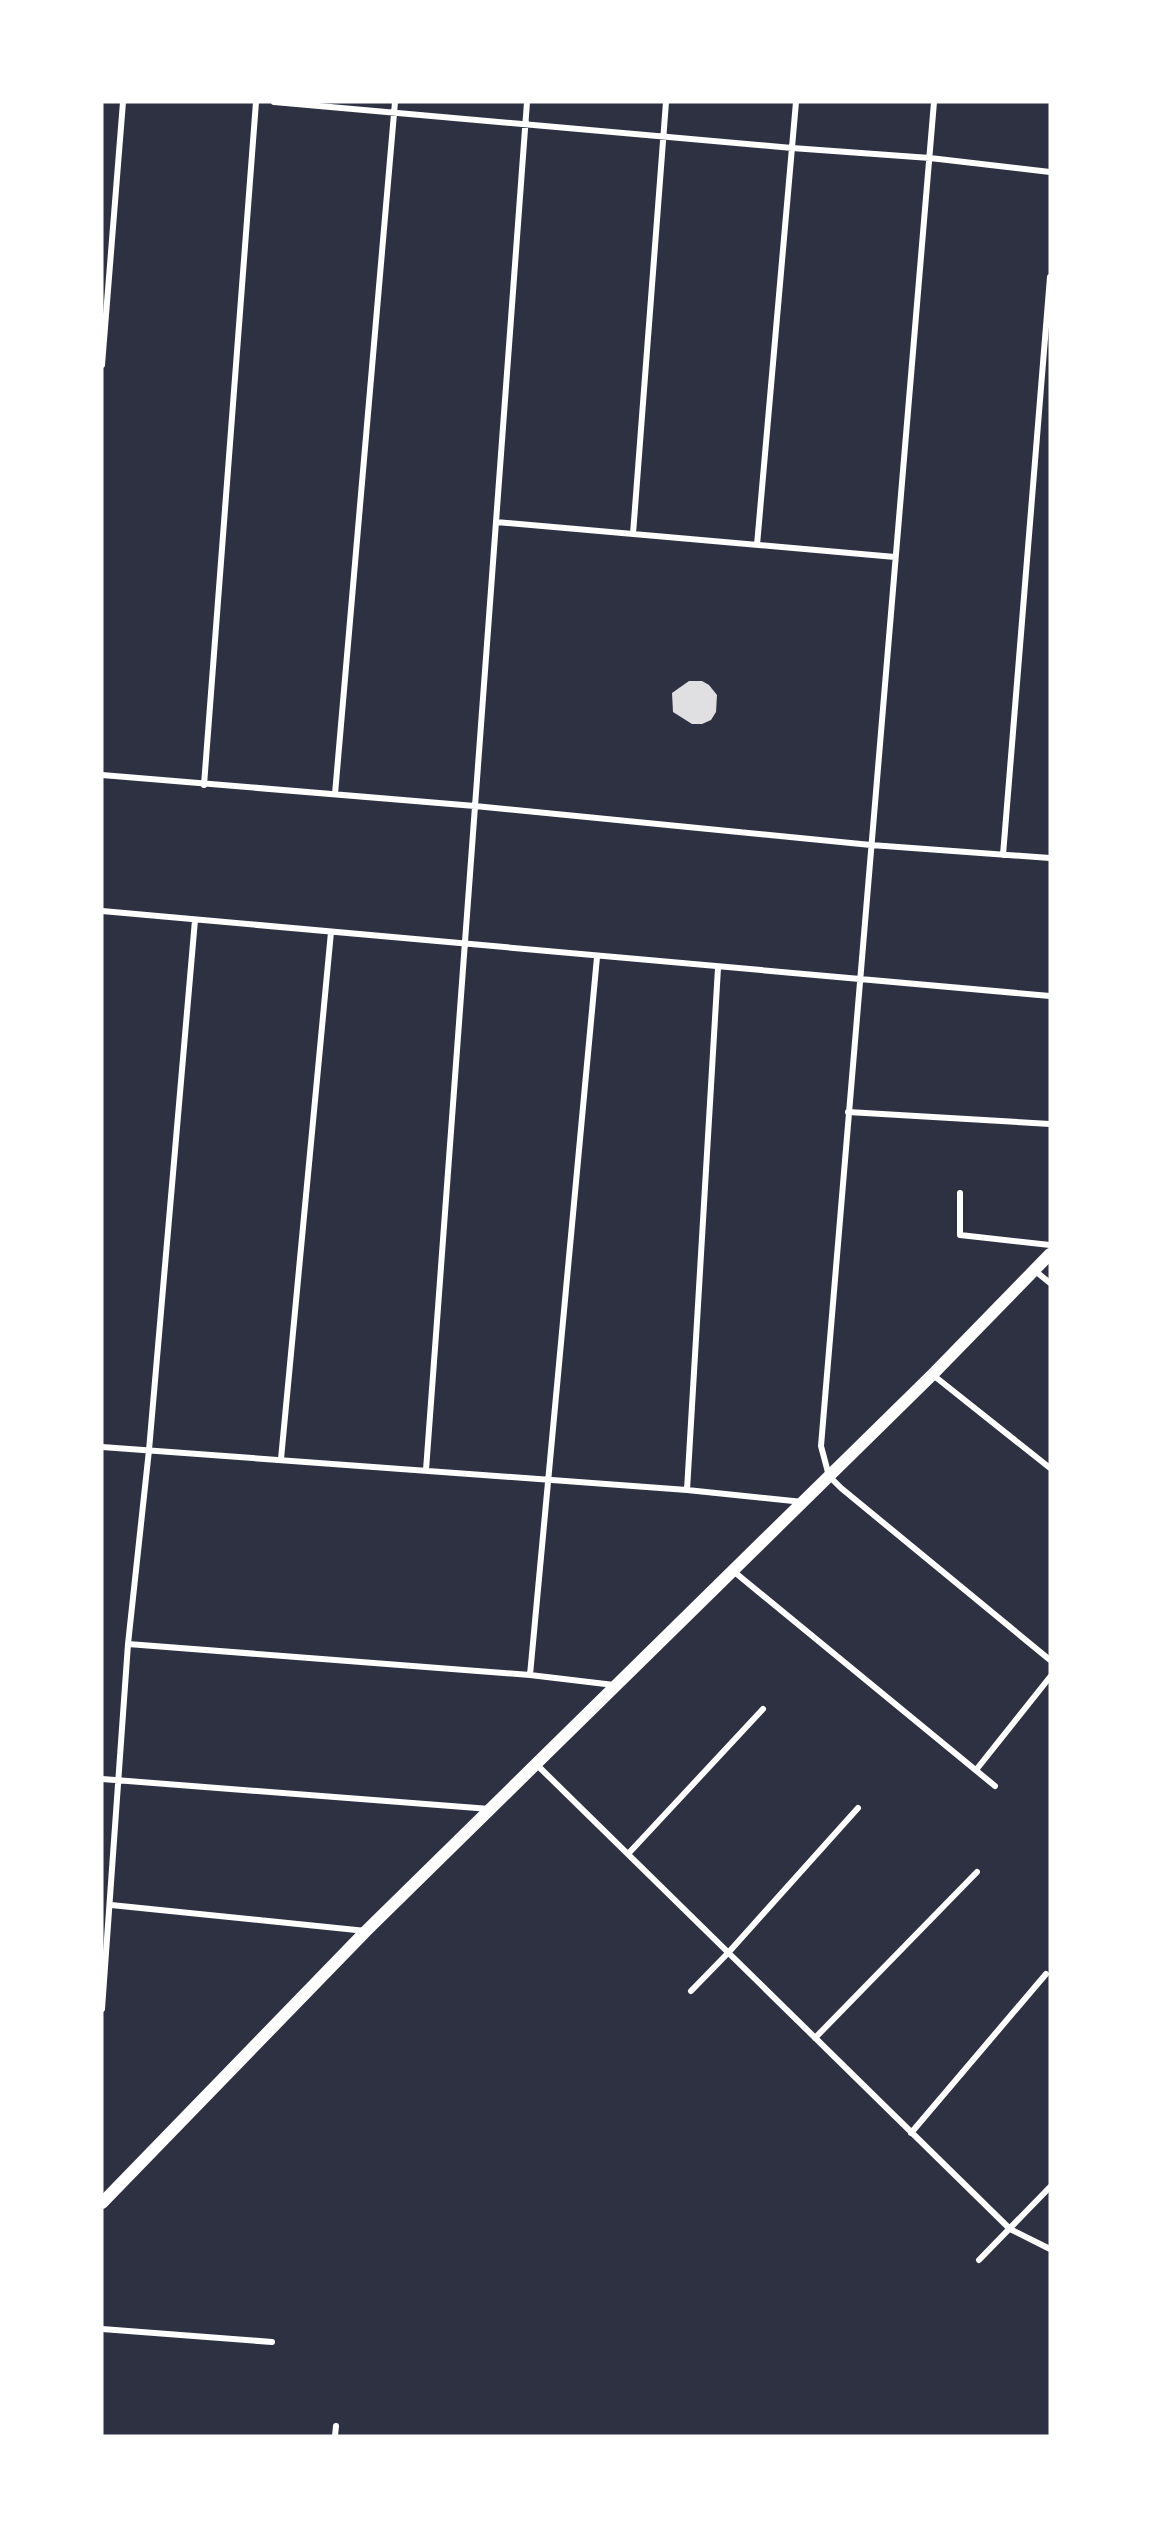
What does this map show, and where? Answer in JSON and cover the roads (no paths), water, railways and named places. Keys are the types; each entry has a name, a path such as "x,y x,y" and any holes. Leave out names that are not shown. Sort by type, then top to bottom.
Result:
{"main road":[{"path":"102,2203 366,1931 732,1570 804,1502 1050,1254"}],"street":[{"path":"102,365 123,102"},
{"path":"204,784 256,102"},
{"path":"274,102 930,158 1050,172"},
{"path":"335,794 395,102"},
{"path":"426,1470 527,102"},
{"path":"633,534 666,102"},
{"path":"757,545 796,102"},
{"path":"934,102 821,1446 829,1476 1050,1660"},
{"path":"1003,855 1050,277"},
{"path":"496,522 895,557"},
{"path":"102,775 475,806 871,845 1050,858"},
{"path":"102,911 1050,996"},
{"path":"102,2008 128,1644 149,1450 195,920"},
{"path":"281,1459 332,932"},
{"path":"530,1675 597,957"},
{"path":"687,1490 718,968"},
{"path":"848,1112 1050,1124"},
{"path":"960,1192 960,1235 1050,1245"},
{"path":"1034,1270 1050,1283"},
{"path":"933,1374 1050,1468"},
{"path":"102,1447 548,1479 804,1502"},
{"path":"732,1570 995,1786"},
{"path":"128,1644 530,1675 616,1685"},
{"path":"976,1770 1050,1677"},
{"path":"628,1854 763,1709"},
{"path":"536,1764 1010,2229 1050,2249"},
{"path":"102,1779 490,1809"},
{"path":"691,1991 858,1808"},
{"path":"814,2038 977,1872"},
{"path":"111,1905 366,1931"},
{"path":"911,2133 1047,1974"},
{"path":"980,2260 1050,2187"},
{"path":"102,2329 272,2342"},
{"path":"335,2436 336,2426"}]}
